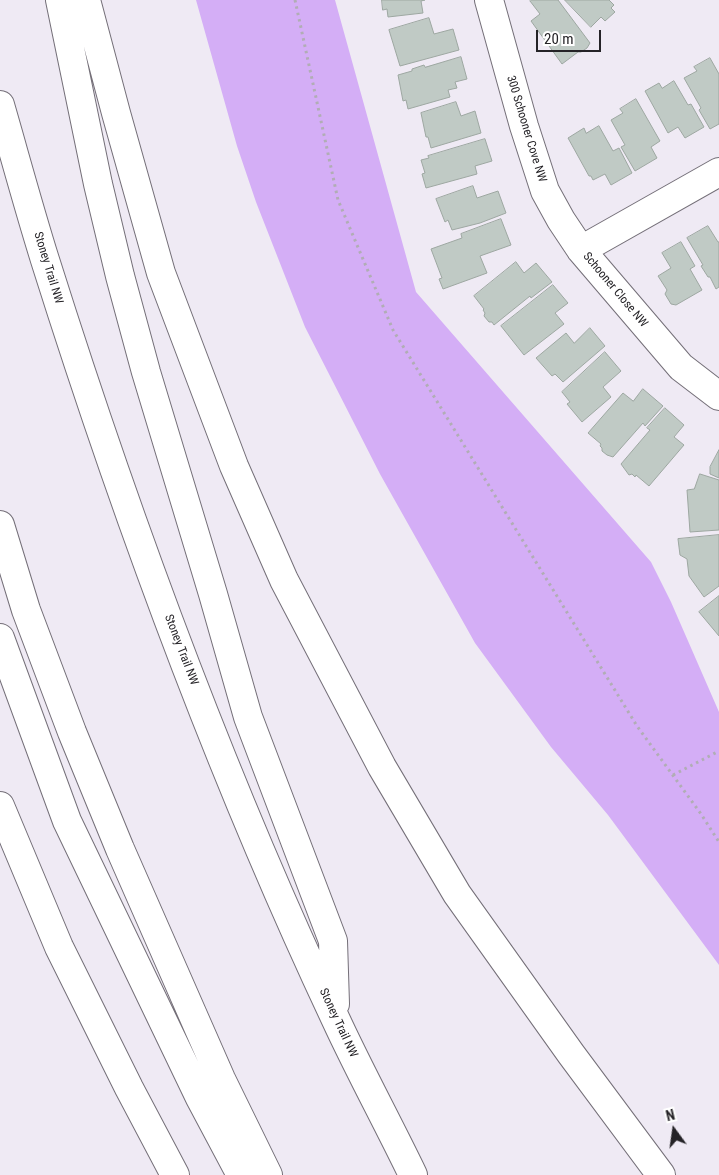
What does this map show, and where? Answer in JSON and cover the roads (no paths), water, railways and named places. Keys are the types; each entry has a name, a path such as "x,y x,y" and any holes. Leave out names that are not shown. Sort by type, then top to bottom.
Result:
{"main road":[{"path":"60,0 98,184 146,372 248,717 333,941 336,1021"},
{"path":"86,0 161,273 234,466 284,580 382,767 457,894 571,1054 661,1175"},
{"name":"300 Schooner Cove NW","path":"489,0 524,126 545,191 581,250"},
{"name":"Stoney Trail NW","path":"0,105 44,259 120,486 211,730 336,1021 413,1175"},
{"name":"Schooner Close NW","path":"719,172 581,250 681,367 719,396"},
{"path":"0,525 26,610 112,831 221,1079 268,1175"},
{"path":"0,638 67,821 200,1098 241,1175"},
{"path":"0,806 58,947 129,1088 176,1175"}]}
